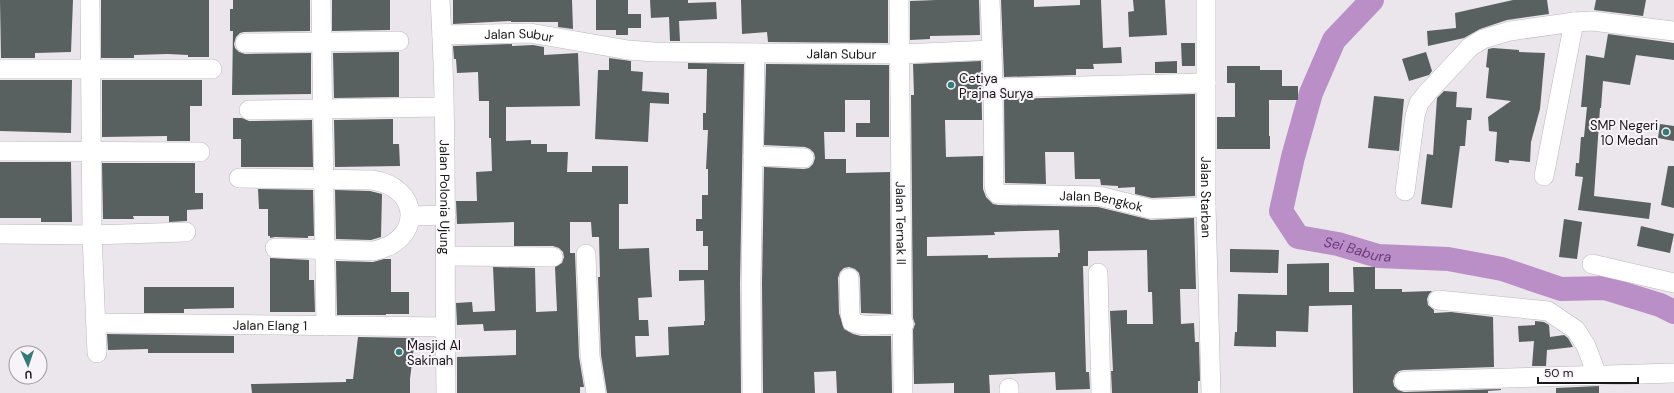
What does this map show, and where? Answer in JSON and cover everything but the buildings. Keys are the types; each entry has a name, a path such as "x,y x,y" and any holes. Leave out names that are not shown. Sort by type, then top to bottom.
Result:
{"street":[{"path":"90,0 92,235 97,353"},
{"path":"321,0 326,326"},
{"name":"Jalan Polonia Ujung","path":"440,0 446,215 446,393"},
{"name":"Jalan Ternak II","path":"899,0 904,393"},
{"path":"990,0 993,88 1206,83"},
{"name":"Jalan Starban","path":"1206,0 1206,207 1211,393"},
{"path":"1405,191 1415,116 1419,104 1427,93 1470,48 1483,39 1510,31 1592,21 1674,31"},
{"path":"1544,176 1574,22"},
{"name":"Jalan Subur","path":"442,35 530,33 628,50 654,52 900,54 992,50"},
{"path":"245,43 399,41"},
{"path":"752,393 751,283 755,53"},
{"path":"0,69 212,69"},
{"name":"Jalan Bengkok","path":"993,88 994,186 996,192 1001,194 1099,196 1150,209 1206,207"},
{"path":"248,110 443,107"},
{"path":"0,151 200,152"},
{"path":"753,156 804,158"},
{"path":"238,178 372,180 384,182 402,195 408,205 411,216 406,231 397,241 386,248 373,251 275,248"},
{"path":"411,216 446,215"},
{"path":"0,234 92,235 186,232"},
{"path":"586,254 590,356 596,393"},
{"path":"446,256 553,257"},
{"path":"1592,264 1674,283"},
{"path":"1098,273 1101,393"},
{"path":"849,278 850,313 852,322 856,324 904,324"},
{"path":"1438,300 1548,311 1576,330 1586,346 1597,375"},
{"name":"Jalan Elang 1","path":"96,323 445,327"},
{"path":"1404,381 1674,373"}],"waterway":[{"name":"Sei Babura","path":"1372,0 1334,40 1311,93 1293,157 1281,211 1298,237 1338,244 1378,256 1448,259 1502,269 1561,289 1605,288 1660,305 1674,312"}],"place":[{"name":"Cetiya Prajna Surya","path":"951,85"},
{"name":"SMP Negeri 10 Medan","path":"1666,132"},
{"name":"Masjid Al Sakinah","path":"399,352"}]}
